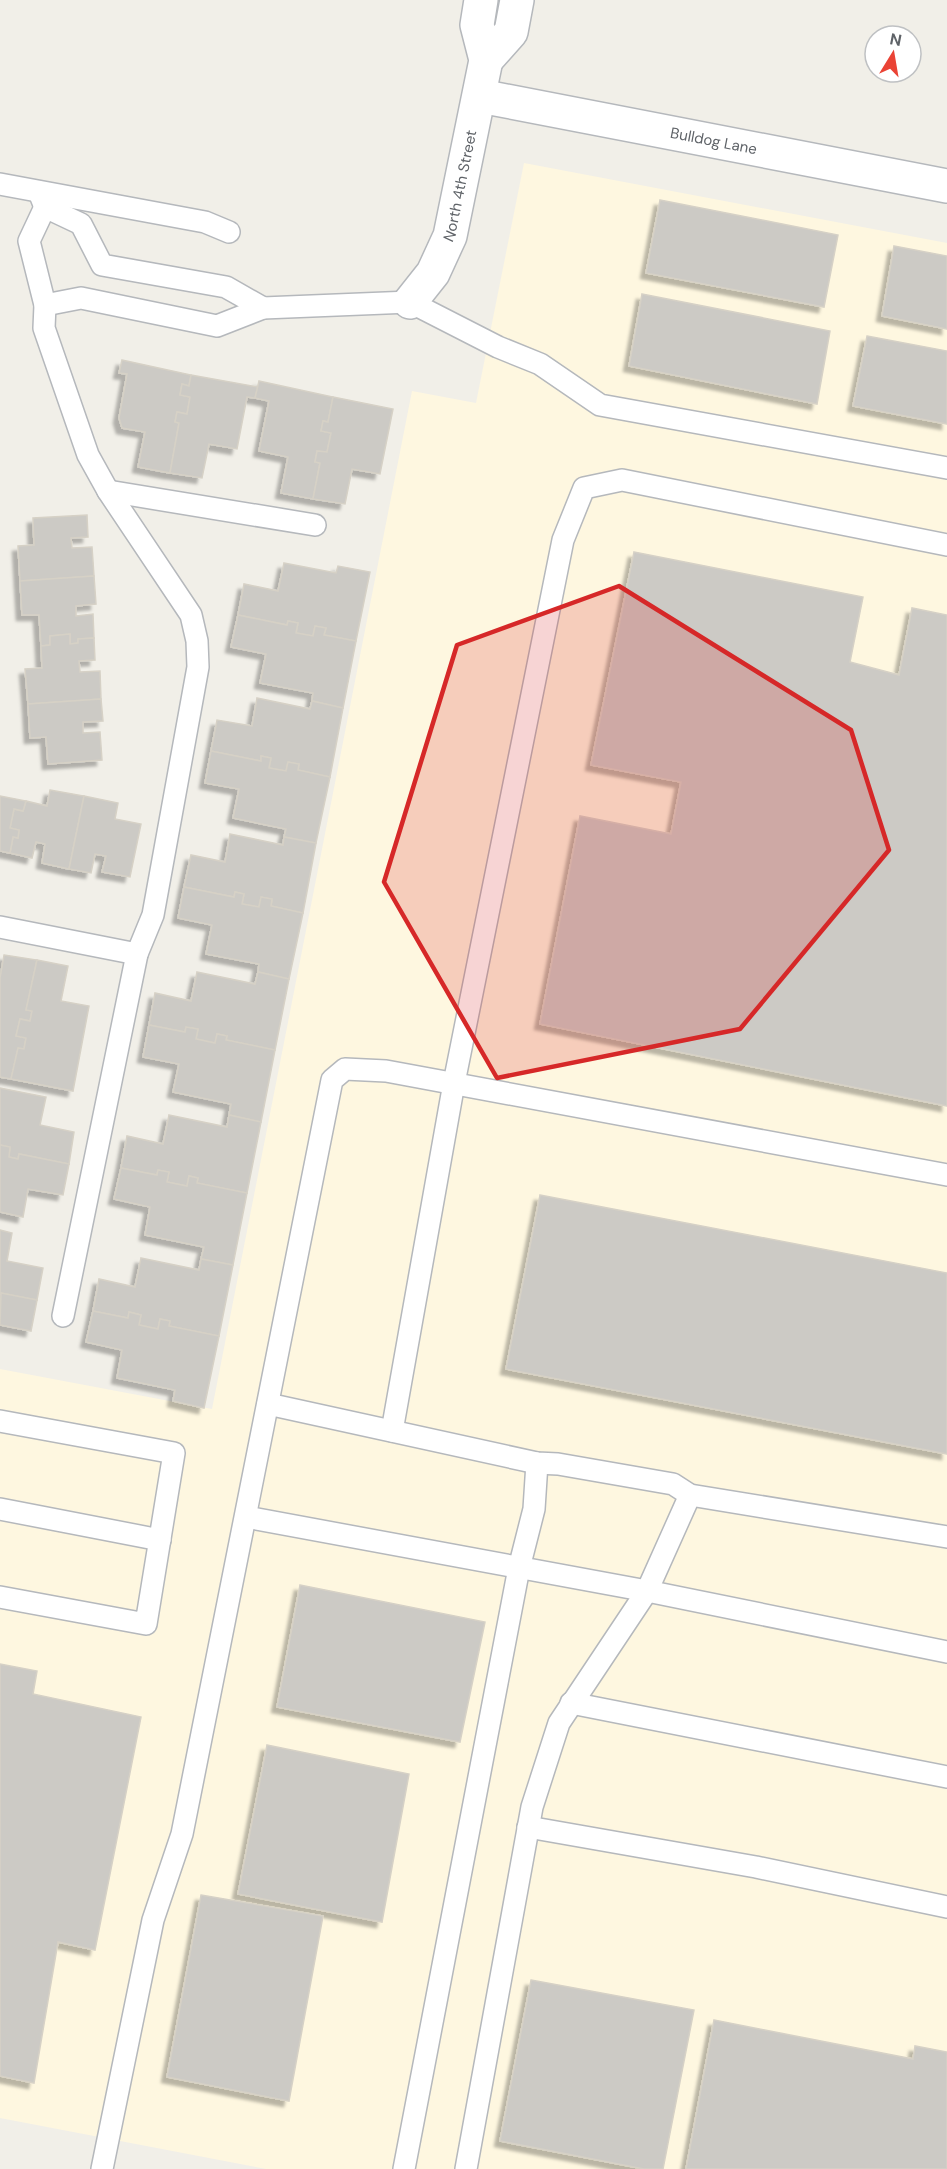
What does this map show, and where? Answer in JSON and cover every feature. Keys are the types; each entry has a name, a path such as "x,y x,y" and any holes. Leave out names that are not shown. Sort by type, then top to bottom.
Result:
{"street":[{"name":"North 4th Street","path":"410,302 433,273 450,236 486,60 477,25 481,0"},
{"path":"486,60 511,32 517,0"},
{"name":"Bulldog Lane","path":"480,96 947,186"}],"lane":[{"path":"0,184 42,200 81,224 102,264 226,287 263,308"},
{"path":"42,200 205,222 229,232"},
{"path":"42,200 29,241 45,305 44,328 88,455 108,491 191,615 197,641 198,667 153,915 137,954 63,1316"},
{"path":"45,305 81,298 217,326 263,308 410,302 498,347 540,364 600,405 947,468"},
{"path":"392,1431 454,1083 563,540 584,489 622,480 947,545"},
{"path":"108,491 315,525"},
{"path":"0,927 137,954"},
{"path":"102,2169 153,1920 182,1834 332,1080 345,1070 386,1071 947,1175"},
{"path":"268,1404 537,1463 558,1464 673,1484 690,1495 947,1537"},
{"path":"0,1421 174,1453 146,1624 0,1597"},
{"path":"404,2169 519,1568 534,1509 537,1463"},
{"path":"466,2169 532,1807 559,1723 647,1591 690,1495"},
{"path":"0,1509 160,1540"},
{"path":"246,1517 647,1591 947,1652"},
{"path":"571,1703 947,1777"},
{"path":"528,1827 756,1867 947,1907"}],"highlighted area":[{"path":"619,586 851,730 889,850 740,1029 497,1078 384,882 457,645"}],"shaded area":[{"path":"524,163 947,243 947,2169 266,2169 0,2118 0,1369 212,1409 412,391 476,403"}],"building":[{"path":"660,200 838,235 824,307 646,273"},
{"path":"894,246 947,256 947,329 882,316"},
{"path":"642,294 830,331 817,404 629,366"},
{"path":"867,336 947,351 947,424 853,406"},
{"path":"122,360 191,375 189,386 182,384 180,395 190,397 187,414 177,412 175,422 179,423 170,473 138,467 145,432 122,428 119,418 127,374 119,373"},
{"path":"191,375 258,387 255,398 247,397 237,449 209,444 202,478 170,473 179,423 175,422 177,412 187,414 190,397 180,395 182,384 189,386"},
{"path":"259,381 333,397 328,422 323,421 321,431 331,433 327,452 317,451 315,462 320,463 313,499 281,493 288,457 259,451 269,401 255,398"},
{"path":"333,397 393,409 380,474 352,469 345,504 313,499 320,463 315,462 317,451 327,452 331,433 321,431 323,421 328,422"},
{"path":"87,515 88,537 71,538 72,548 92,547 94,576 20,581 18,546 34,545 33,518"},
{"path":"634,552 863,597 850,662 899,675 912,608 947,615 947,1106 540,1024 580,816 671,834 681,782 591,765"},
{"path":"284,563 336,573 338,566 370,572 356,641 324,635 326,628 315,626 313,636 296,633 298,623 288,621 287,625 238,615 244,584 278,591"},
{"path":"94,576 96,604 76,606 76,616 93,614 94,638 78,639 78,643 70,644 70,634 50,636 50,645 41,646 39,615 22,615 20,581"},
{"path":"238,615 287,625 288,621 298,623 296,633 313,636 315,626 326,628 324,635 356,641 343,708 312,701 313,693 260,683 266,654 231,647"},
{"path":"70,634 70,644 78,643 78,639 94,638 95,660 79,661 80,672 100,671 101,699 28,704 25,669 42,668 41,646 50,645 50,636"},
{"path":"257,698 310,709 312,701 343,708 330,777 298,770 299,764 288,762 286,771 269,768 271,758 261,756 261,761 211,751 217,720 252,726"},
{"path":"101,699 103,721 83,722 83,733 100,732 102,760 48,764 46,737 30,738 28,704"},
{"path":"211,751 261,761 261,756 271,758 269,768 286,771 288,762 299,764 298,770 330,777 316,843 284,837 286,829 233,818 239,789 205,783"},
{"path":"50,790 84,796 69,869 42,863 45,844 36,842 32,858 10,853 13,837 18,838 19,830 10,828 14,809 23,811 26,801 47,806"},
{"path":"0,796 26,801 23,811 14,809 10,828 19,830 18,838 13,837 10,853 0,851"},
{"path":"84,796 118,803 115,819 141,824 130,877 102,872 106,856 95,854 91,873 69,869"},
{"path":"230,834 283,845 284,837 316,843 303,913 271,906 272,899 261,897 259,907 242,904 244,894 235,892 234,897 184,887 191,855 225,862"},
{"path":"184,887 234,897 235,892 244,894 242,904 259,907 261,897 272,899 271,906 303,913 289,979 258,972 259,964 206,954 212,925 178,918"},
{"path":"4,955 37,960 26,1010 32,1011 30,1021 20,1019 16,1036 26,1038 24,1049 18,1048 11,1079 0,1077 0,978"},
{"path":"37,960 68,966 61,1001 89,1006 73,1091 11,1079 18,1048 24,1049 26,1038 16,1036 20,1019 30,1021 32,1011 26,1010"},
{"path":"197,972 255,984 258,972 289,979 275,1050 226,1040 227,1036 217,1034 215,1043 196,1039 198,1029 186,1027 185,1032 149,1025 155,993 191,1001"},
{"path":"149,1025 185,1032 186,1027 198,1029 196,1039 215,1043 217,1034 227,1036 226,1040 275,1050 261,1122 229,1115 231,1104 173,1092 179,1064 143,1057"},
{"path":"0,1088 46,1097 40,1125 74,1132 69,1164 19,1154 18,1159 9,1157 10,1147 0,1145"},
{"path":"169,1115 227,1127 229,1115 261,1122 247,1193 197,1183 198,1178 189,1176 187,1186 167,1182 169,1172 158,1170 157,1175 121,1168 127,1136 163,1144"},
{"path":"0,1145 10,1147 9,1157 18,1159 19,1154 69,1164 63,1195 28,1189 23,1217 0,1212"},
{"path":"121,1168 157,1175 158,1170 169,1172 167,1182 187,1186 189,1176 198,1178 197,1183 247,1193 233,1265 201,1259 204,1247 145,1235 150,1207 114,1199"},
{"path":"540,1195 947,1273 947,1454 506,1369"},
{"path":"0,1230 12,1233 7,1261 43,1268 37,1300 1,1293 0,1296"},
{"path":"141,1258 199,1270 201,1259 233,1265 219,1336 169,1326 170,1321 160,1319 158,1329 139,1325 141,1315 129,1312 128,1318 93,1311 99,1279 135,1287"},
{"path":"1,1293 37,1300 31,1331 0,1325"},
{"path":"93,1311 128,1318 129,1312 141,1315 139,1325 158,1329 160,1319 170,1321 169,1326 219,1336 204,1408 173,1401 175,1390 117,1378 122,1350 86,1342"},
{"path":"300,1585 485,1622 460,1742 277,1707"},
{"path":"0,1664 37,1671 33,1694 141,1717 95,1950 58,1942 34,2083 0,2076"},
{"path":"267,1745 409,1774 382,1922 238,1894"},
{"path":"201,1895 323,1916 289,2101 167,2077"},
{"path":"531,1980 694,2010 663,2169 644,2169 500,2141"},
{"path":"714,2020 913,2059 915,2046 947,2052 947,2169 686,2169"}]}
